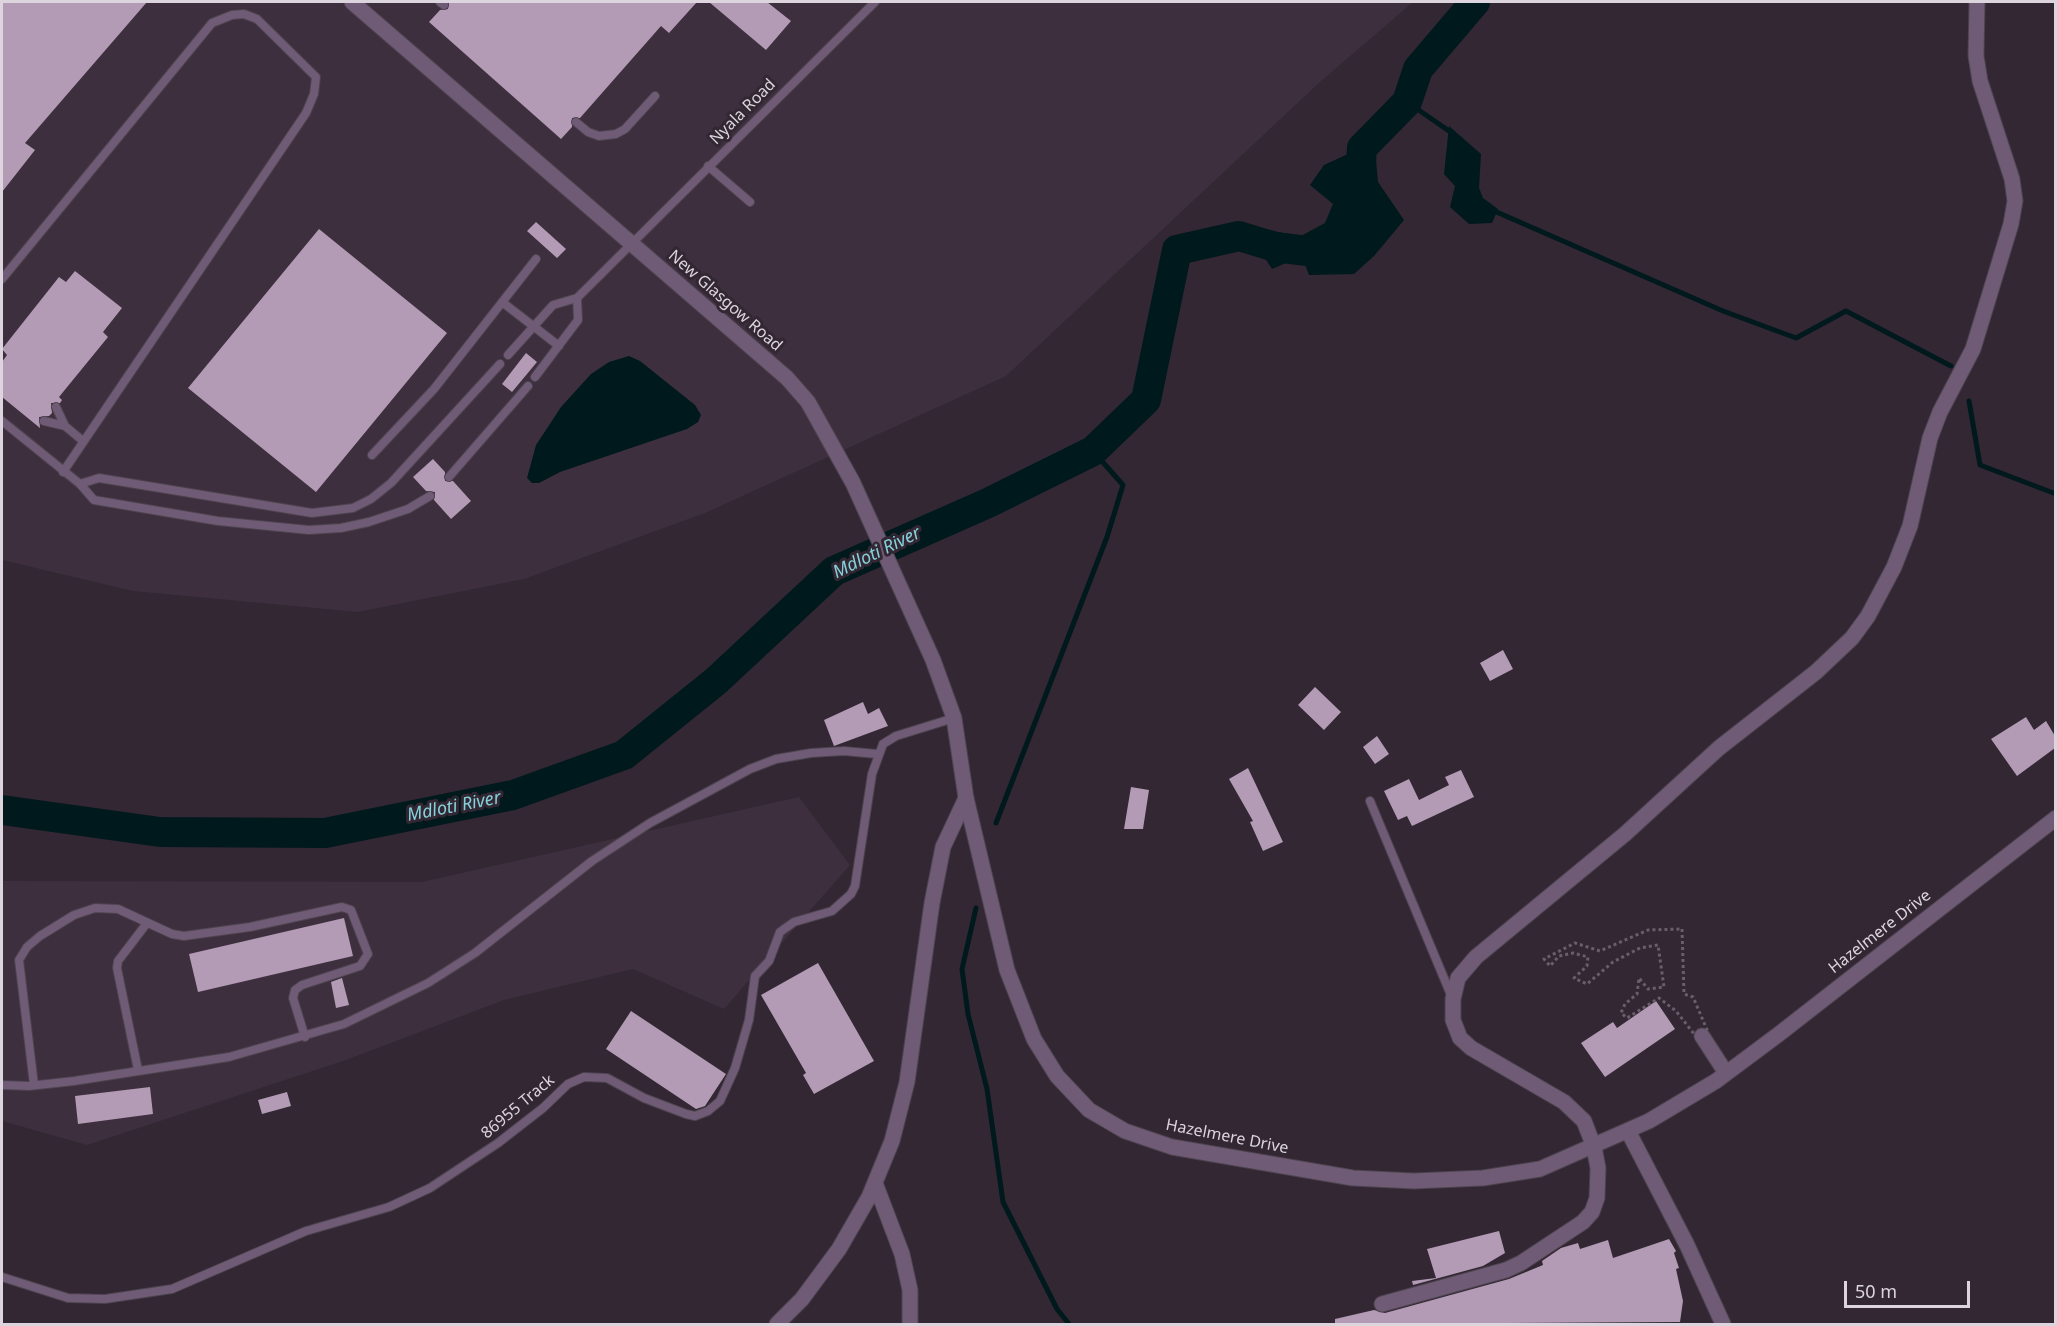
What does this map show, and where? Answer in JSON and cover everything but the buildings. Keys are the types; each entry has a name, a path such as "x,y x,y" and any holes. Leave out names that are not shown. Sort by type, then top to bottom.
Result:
{"street":[{"name":"New Glasgow Road","path":"352,2 787,378 813,411 853,483 933,660 954,718"},
{"path":"1382,1304 1506,1270 1533,1257 1583,1222 1592,1212 1598,1186 1594,1147 1584,1121 1564,1102 1471,1048 1460,1038 1453,1020 1453,999 1458,978 1476,957 1625,834 1719,748 1816,672 1851,638 1868,616 1894,567 1910,526 1930,438 1940,412 1973,349 2012,224 2015,201 2012,179 1980,81 1976,56 1977,2"},
{"name":"Hazelmere Drive","path":"954,718 966,798 1007,970 1034,1039 1057,1076 1089,1110 1125,1131 1172,1147 1353,1178 1414,1181 1483,1178 1540,1169 1628,1131 1726,1073 1779,1035 2055,818"},
{"path":"777,1324 802,1299 839,1249 875,1183 892,1141 907,1082 932,903 944,847 966,798"},
{"path":"1702,1036 1726,1073"},
{"path":"1628,1131 1687,1245 1723,1324"},
{"path":"875,1183 902,1254 910,1290 910,1324"}],"lane":[{"name":"Nyala Road","path":"577,298 875,2"},
{"path":"2,279 198,36 212,23 232,15 244,14 257,19 316,77 306,113 63,472"},
{"path":"576,122 588,132 599,136 616,134 625,129 655,96"},
{"path":"708,166 750,202"},
{"path":"372,455 434,389 536,260"},
{"path":"508,355 553,305 577,298 578,320 535,377"},
{"path":"502,302 559,346"},
{"path":"80,484 99,478 312,513 353,508 371,500 391,483 500,364"},
{"path":"449,477 528,386"},
{"path":"57,407 65,426"},
{"path":"2,421 80,484 94,500 219,521 309,530 341,528 369,522 408,509 430,496"},
{"path":"44,421 65,426 83,441"},
{"path":"2,1085 34,1085 229,1057 344,1024 428,983 475,953 592,861 650,823 750,769 776,759 811,753 844,751 877,754 883,744 896,736 954,718"},
{"name":"86955 Track","path":"2,1276 68,1298 105,1299 172,1289 306,1231 388,1207 430,1188 498,1143 543,1108 568,1084 584,1077 607,1078 662,1106 686,1114 695,1116 708,1111 720,1101 735,1068 749,1020 755,976 770,961 780,932 794,922 832,911 852,894 877,754"},
{"path":"1370,801 1453,999"},
{"path":"34,1085 19,968 23,953 40,936 60,923 95,908 118,909 172,934 199,936 342,907 351,910 368,954 360,966 302,985 295,990 293,998 305,1037"},
{"path":"138,1070 117,968 118,961 147,923"}],"path":[{"path":"1682,929 1684,994 1694,998 1708,1032 1702,1036 1698,1039 1676,1011 1659,998 1627,1018 1621,1013 1625,1004 1637,994 1639,978 1648,989 1664,987 1658,945 1640,948 1613,962 1587,984 1574,978 1587,966 1588,957 1572,952 1559,956 1550,966 1544,959 1575,943 1600,951 1648,930 1682,929"}],"shaded area":[{"path":"2,2 1413,2 1320,82 1006,376 705,513 524,579 358,612 133,591 2,560"},
{"path":"1449,126 1481,154 1479,188 1483,198 1498,209 1492,223 1469,224 1450,207 1455,186 1444,174"},
{"path":"1359,149 1376,160 1378,182 1404,220 1374,256 1354,274 1309,275 1304,262 1295,259 1272,269 1263,255 1270,230 1299,237 1325,223 1333,204 1310,185 1324,165"},
{"path":"629,356 640,361 695,405 701,415 698,422 687,429 560,472 539,483 532,483 527,478 536,445 561,407 591,374 609,362"},
{"path":"799,797 850,865 724,1009 633,969 504,1000 346,1060 87,1145 2,1121 2,881 422,882"}],"waterway":[{"name":"Mdloti River","path":"1359,192 1362,148 1407,102 1418,69 1475,2"},
{"path":"1407,102 1452,133"},
{"path":"1492,210 1723,311 1796,338 1846,311 1951,366"},
{"name":"Mdloti River","path":"2,810 160,832 325,833 513,795 624,755 716,681 834,571 988,503 1093,451 1146,400 1177,250 1239,236 1275,247 1307,251"},
{"path":"1969,401 1980,465 2056,494"},
{"path":"996,823 1107,537 1123,485 1093,451"},
{"path":"976,908 962,969 968,1014 987,1089 1003,1202 1057,1309 1069,1324"}]}
